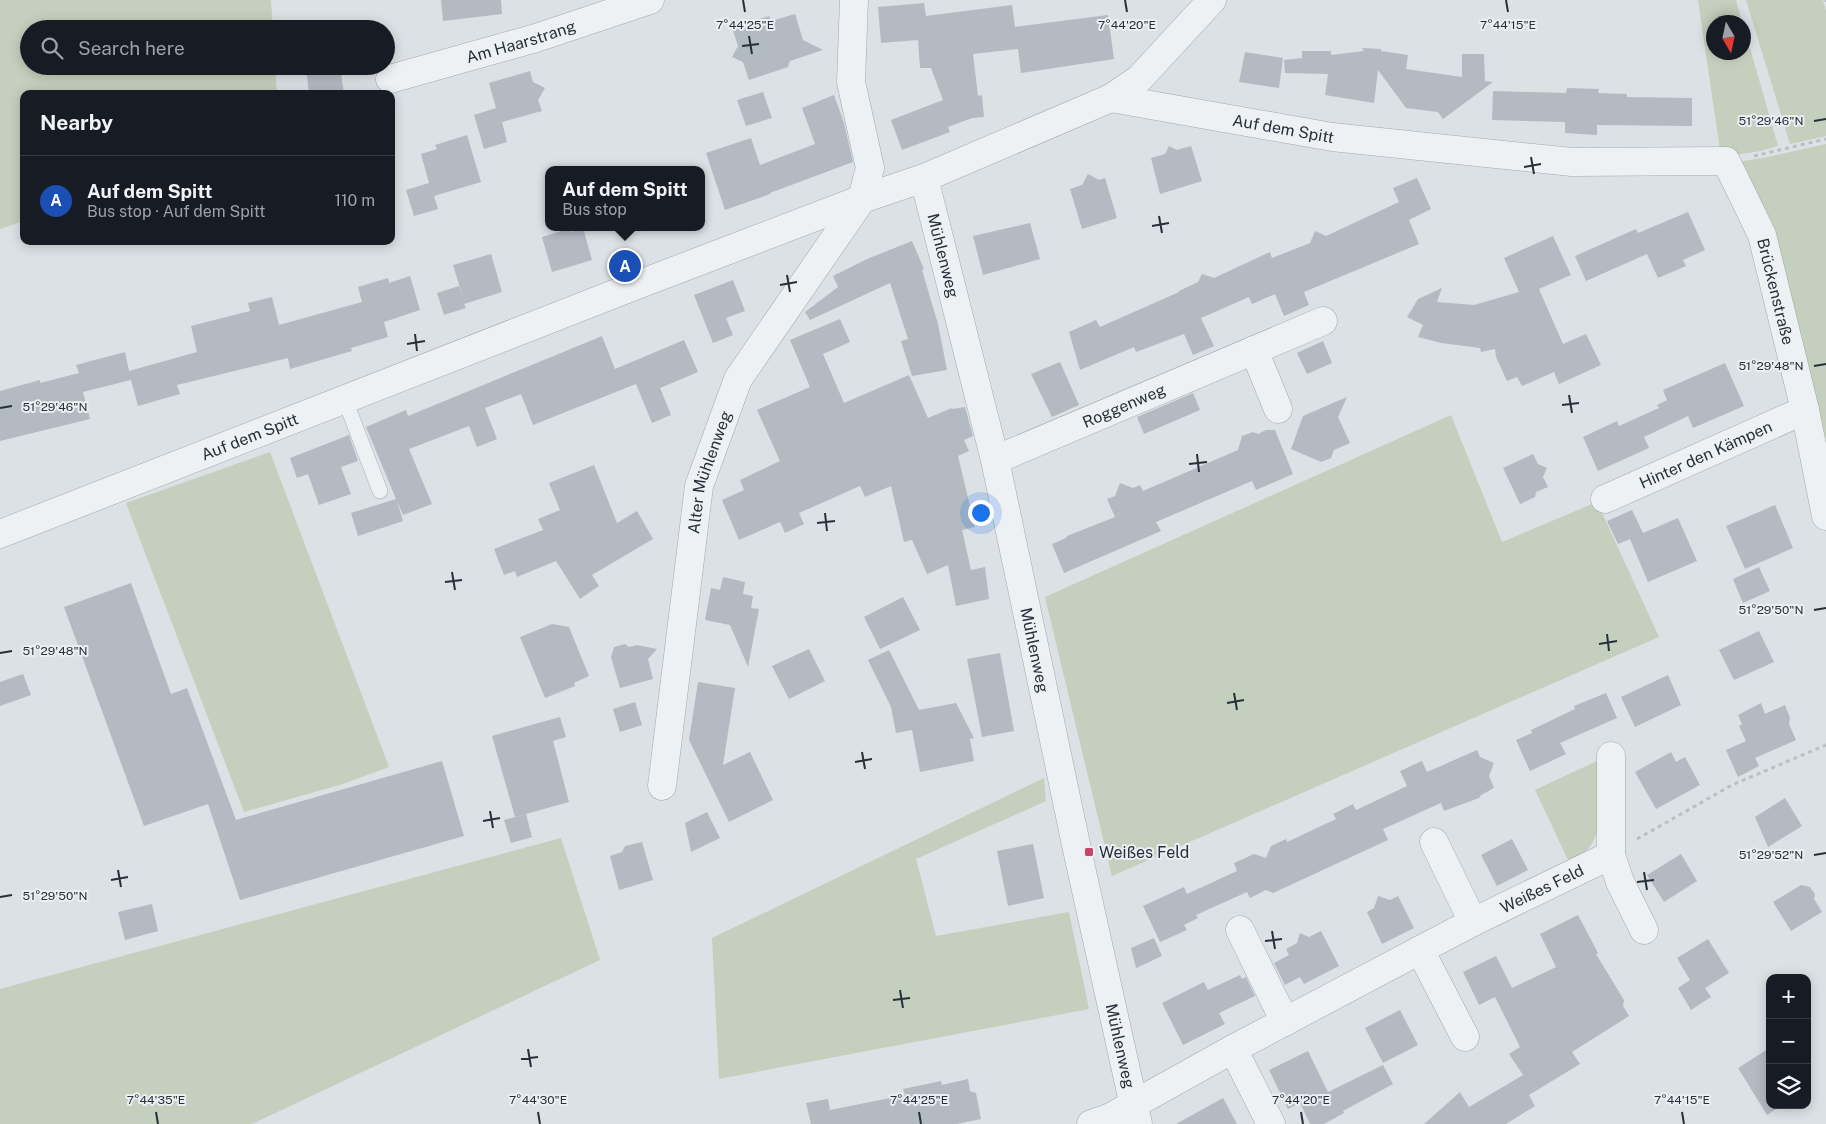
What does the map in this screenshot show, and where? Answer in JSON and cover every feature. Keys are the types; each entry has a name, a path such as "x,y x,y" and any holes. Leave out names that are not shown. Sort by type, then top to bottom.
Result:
{"street":[{"name":"Am Haarstrang","path":"390,79 536,38 650,0"},
{"path":"854,0 851,82 870,168 862,199"},
{"path":"1111,98 1139,79 1212,0"},
{"name":"Auf dem Spitt","path":"0,534 632,287 862,199 924,178 1111,98 1332,137 1572,162 1726,161"},
{"name":"Brückenstraße","path":"1726,161 1762,235 1805,410 1826,516"},
{"name":"Mühlenweg","path":"924,178 995,460 1078,854 1136,1113"},
{"name":"Alter Mühlenweg","path":"662,786 699,486 738,379 862,199"},
{"name":"Roggenweg","path":"995,460 1322,321"},
{"path":"1254,350 1278,409"},
{"name":"Hinter den Kämpen","path":"1605,499 1805,410"},
{"path":"1611,756 1611,855 1620,882 1644,930"},
{"path":"1434,842 1473,922"},
{"name":"Weißes Feld","path":"1091,1124 1109,1118 1136,1113 1233,1049 1473,922 1611,855"},
{"path":"1240,930 1285,1022"},
{"path":"1420,950 1465,1037"},
{"path":"1233,1049 1271,1124"}],"lane":[{"path":"345,400 380,491"}],"path":[{"path":"1761,155 1826,138"},
{"path":"1611,855 1732,785 1826,745"}],"green space":[{"path":"0,0 271,0 272,20 20,20 20,75 276,75 277,90 20,90 20,222 0,229"},
{"path":"1698,0 1736,0 1740,15 1706,15 1706,55"},
{"path":"1746,0 1823,0 1826,11 1826,136 1790,144"},
{"path":"1751,52 1778,146 1761,151 1721,157 1707,60 1751,60"},
{"path":"1826,144 1826,482 1729,163 1763,158"},
{"path":"1451,415 1502,542 1597,502 1659,637 1112,876 1045,597"},
{"path":"270,452 389,767 343,784 244,812 126,503"},
{"path":"1597,761 1600,809 1597,832 1593,842 1586,851 1569,862 1535,790"},
{"path":"1044,778 1046,801 916,859 936,936 1069,912 1089,1009 719,1079 712,938"},
{"path":"561,838 600,960 252,1124 0,1124 0,989"}],"building":[{"path":"441,0 501,0 502,14 443,21"},
{"path":"924,3 926,16 1012,5 1015,27 1108,15 1114,59 1021,73 1018,49 973,54 978,96 982,95 984,117 972,118 948,127 950,132 902,150 891,120 943,100 931,68 920,68 918,40 881,43 878,7"},
{"path":"795,14 803,40 823,50 790,61 788,67 749,80 743,62 732,57 738,46 732,28 769,16 771,21"},
{"path":"1362,48 1381,49 1381,51 1408,55 1406,69 1462,77 1462,54 1484,54 1485,81 1493,82 1443,119 1438,112 1406,108 1378,70 1374,103 1325,95 1328,74 1285,73 1284,60 1302,58 1302,51 1331,51 1331,55 1364,51"},
{"path":"1245,52 1283,58 1279,88 1239,82"},
{"path":"530,71 533,82 545,88 538,100 542,111 502,122 507,142 484,149 474,115 496,108 489,83"},
{"path":"307,75 341,75 343,90 309,90"},
{"path":"1567,88 1599,89 1598,93 1627,94 1627,97 1692,98 1692,126 1597,125 1597,135 1565,133 1565,122 1492,120 1493,91 1566,93"},
{"path":"763,92 772,118 746,126 737,100"},
{"path":"834,95 844,123 853,162 725,210 706,153 751,138 760,165 815,144 802,108"},
{"path":"467,135 481,182 434,196 438,209 414,216 406,190 429,183 421,154 437,149 435,145"},
{"path":"1169,146 1177,150 1191,146 1202,181 1160,194 1151,158 1165,154"},
{"path":"1088,174 1099,180 1105,178 1117,218 1082,229 1070,189 1082,185"},
{"path":"1417,178 1431,209 1409,220 1419,244 1304,292 1309,305 1284,316 1275,294 1252,304 1249,297 1201,318 1214,346 1193,355 1184,334 1136,352 1134,347 1080,370 1069,332 1096,320 1100,327 1179,292 1198,282 1202,274 1214,278 1270,252 1272,258 1310,243 1315,231 1326,236 1399,202 1393,188"},
{"path":"1688,212 1705,250 1683,260 1686,266 1658,278 1647,254 1586,281 1575,256 1636,229 1638,233"},
{"path":"1030,223 1040,259 983,275 973,236"},
{"path":"561,231 584,231 592,260 552,272 542,237"},
{"path":"1553,236 1571,275 1539,289 1563,344 1586,334 1601,365 1559,384 1554,372 1522,386 1517,377 1507,381 1496,357 1495,349 1481,352 1480,348 1441,343 1418,337 1423,325 1407,317 1418,299 1442,288 1437,302 1474,305 1519,292 1504,258"},
{"path":"912,241 924,269 922,270 938,324 947,370 912,376 901,341 908,339 890,283 810,320 805,312 838,287 833,276 867,259"},
{"path":"491,254 502,292 464,304 466,308 444,315 437,293 459,286 464,301 453,265"},
{"path":"410,276 420,310 384,322 388,337 351,348 352,351 290,369 288,358 177,385 180,394 138,406 131,380 83,392 90,419 0,441 0,391 40,380 40,383 79,373 76,365 125,352 129,371 197,352 191,326 250,311 248,303 272,297 279,325 362,302 358,287 388,278 389,283"},
{"path":"733,280 745,311 726,318 733,335 713,343 694,295"},
{"path":"840,319 850,342 823,354 844,403 909,375 928,418 952,408 965,407 973,436 964,440 969,451 958,456 975,527 962,530 971,570 985,567 989,599 956,606 948,565 927,574 912,540 904,542 891,486 865,497 860,486 799,513 804,524 785,533 780,522 739,540 722,500 744,490 740,480 780,461 757,410 810,387 790,340"},
{"path":"602,336 615,369 684,340 698,372 660,388 671,415 652,423 636,384 533,425 521,394 485,408 497,439 477,447 469,426 409,449 432,504 403,515 397,501 403,521 358,536 351,513 396,499 366,427 406,410 408,416"},
{"path":"1323,341 1332,363 1307,374 1297,353"},
{"path":"1060,362 1079,405 1052,417 1031,374"},
{"path":"1725,363 1744,406 1693,428 1688,416 1644,437 1649,448 1598,471 1583,437 1617,421 1619,426 1659,408 1657,405 1667,400 1663,390"},
{"path":"1193,393 1200,410 1144,434 1137,417"},
{"path":"1347,397 1338,417 1350,443 1334,450 1331,458 1321,462 1291,449 1303,416"},
{"path":"1266,430 1275,430 1293,474 1256,490 1252,481 1156,522 1161,531 1064,573 1052,544 1115,517 1107,499 1115,496 1120,483 1133,488 1140,485 1143,491 1238,450 1242,436 1253,432 1258,434"},
{"path":"349,435 358,461 341,467 351,494 319,505 308,474 297,478 290,458"},
{"path":"1533,454 1538,464 1547,468 1543,477 1548,487 1536,492 1535,497 1520,504 1503,468"},
{"path":"594,465 617,523 637,511 653,539 592,575 599,586 580,599 556,561 517,577 515,571 504,575 494,549 543,530 538,519 560,510 549,483"},
{"path":"1775,505 1793,548 1745,569 1726,526"},
{"path":"1632,510 1643,533 1678,518 1697,561 1648,582 1630,539 1618,544 1607,521"},
{"path":"1759,567 1770,591 1743,603 1733,579"},
{"path":"723,577 745,582 743,594 753,596 751,608 759,609 748,667 730,625 705,620 711,588 720,590"},
{"path":"131,583 171,694 187,688 236,820 442,761 464,836 240,900 208,804 144,826 64,607"},
{"path":"903,597 920,630 880,649 864,617"},
{"path":"552,624 569,627 589,676 574,683 575,686 545,698 520,637"},
{"path":"1759,631 1774,662 1734,680 1719,650"},
{"path":"625,644 629,647 637,645 657,649 648,659 653,679 620,688 611,657 614,647"},
{"path":"809,649 825,681 789,699 772,666"},
{"path":"889,650 919,710 956,703 974,738 970,739 974,761 920,772 912,730 896,733 891,707 868,660"},
{"path":"1000,653 1014,731 982,737 967,659"},
{"path":"23,674 31,695 0,706 0,682"},
{"path":"1668,675 1681,705 1635,727 1621,697"},
{"path":"698,682 735,688 723,765 750,752 773,800 729,822 689,740"},
{"path":"1606,693 1617,718 1560,743 1566,754 1530,771 1516,740 1532,733 1531,730 1575,709 1574,706"},
{"path":"635,702 642,725 620,732 613,709"},
{"path":"1761,703 1765,714 1785,705 1790,718 1789,724 1796,740 1755,758 1759,766 1738,777 1726,750 1746,741 1739,726 1742,724 1738,715"},
{"path":"560,717 566,737 553,741 569,802 515,817 492,736"},
{"path":"1477,750 1480,757 1494,763 1489,776 1494,788 1479,798 1444,811 1441,803 1383,829 1388,840 1273,893 1266,890 1250,898 1247,892 1196,915 1198,918 1184,925 1187,930 1160,942 1143,906 1184,887 1187,894 1237,871 1234,863 1254,854 1266,858 1271,846 1286,839 1287,842 1336,819 1333,814 1353,804 1356,810 1407,786 1400,771 1422,761 1427,772"},
{"path":"1671,752 1676,762 1685,757 1700,785 1656,809 1635,772"},
{"path":"1785,798 1802,826 1768,847 1755,817"},
{"path":"707,812 720,838 691,852 685,823"},
{"path":"526,814 532,837 511,843 504,820"},
{"path":"1512,839 1528,870 1497,886 1481,855"},
{"path":"642,842 653,880 619,890 610,856 622,852 625,846"},
{"path":"1033,844 1044,898 1008,906 997,851"},
{"path":"1681,854 1697,881 1664,902 1647,875"},
{"path":"1801,885 1810,887 1815,894 1814,899 1822,912 1791,931 1773,902"},
{"path":"1378,896 1390,900 1398,896 1414,928 1382,944 1367,912 1374,908"},
{"path":"152,904 158,931 125,940 118,912"},
{"path":"1578,915 1598,953 1596,954 1624,1000 1623,1006 1629,1016 1572,1052 1580,1064 1529,1095 1535,1106 1506,1124 1424,1124 1460,1092 1469,1107 1523,1075 1509,1054 1520,1047 1495,997 1479,1005 1463,972 1496,956 1512,988 1556,967 1540,934"},
{"path":"1321,931 1339,966 1304,984 1300,977 1285,985 1274,963 1289,955 1286,949 1297,943 1300,933 1309,937"},
{"path":"1154,938 1162,956 1136,968 1131,948"},
{"path":"1708,939 1729,973 1705,988 1711,997 1691,1010 1678,988 1690,980 1677,958"},
{"path":"1240,975 1242,979 1246,977 1255,996 1219,1013 1225,1024 1183,1045 1162,1003 1204,982 1208,990"},
{"path":"1400,1010 1418,1045 1383,1063 1365,1028"},
{"path":"1766,1050 1766,1109 1776,1109 1767,1115 1738,1068"},
{"path":"1308,1051 1328,1092 1383,1065 1393,1084 1343,1111 1344,1113 1324,1124 1310,1124 1300,1103 1288,1109 1269,1070"},
{"path":"968,1079 970,1091 976,1093 981,1119 957,1124 811,1124 806,1103 828,1099 830,1110 905,1095 903,1089 941,1081 942,1085"},
{"path":"1223,1098 1237,1124 1176,1124"}],"place":[{"name":"Auf dem Spitt","path":"625,266"},
{"name":"Weißes Feld","path":"1089,852"}]}
